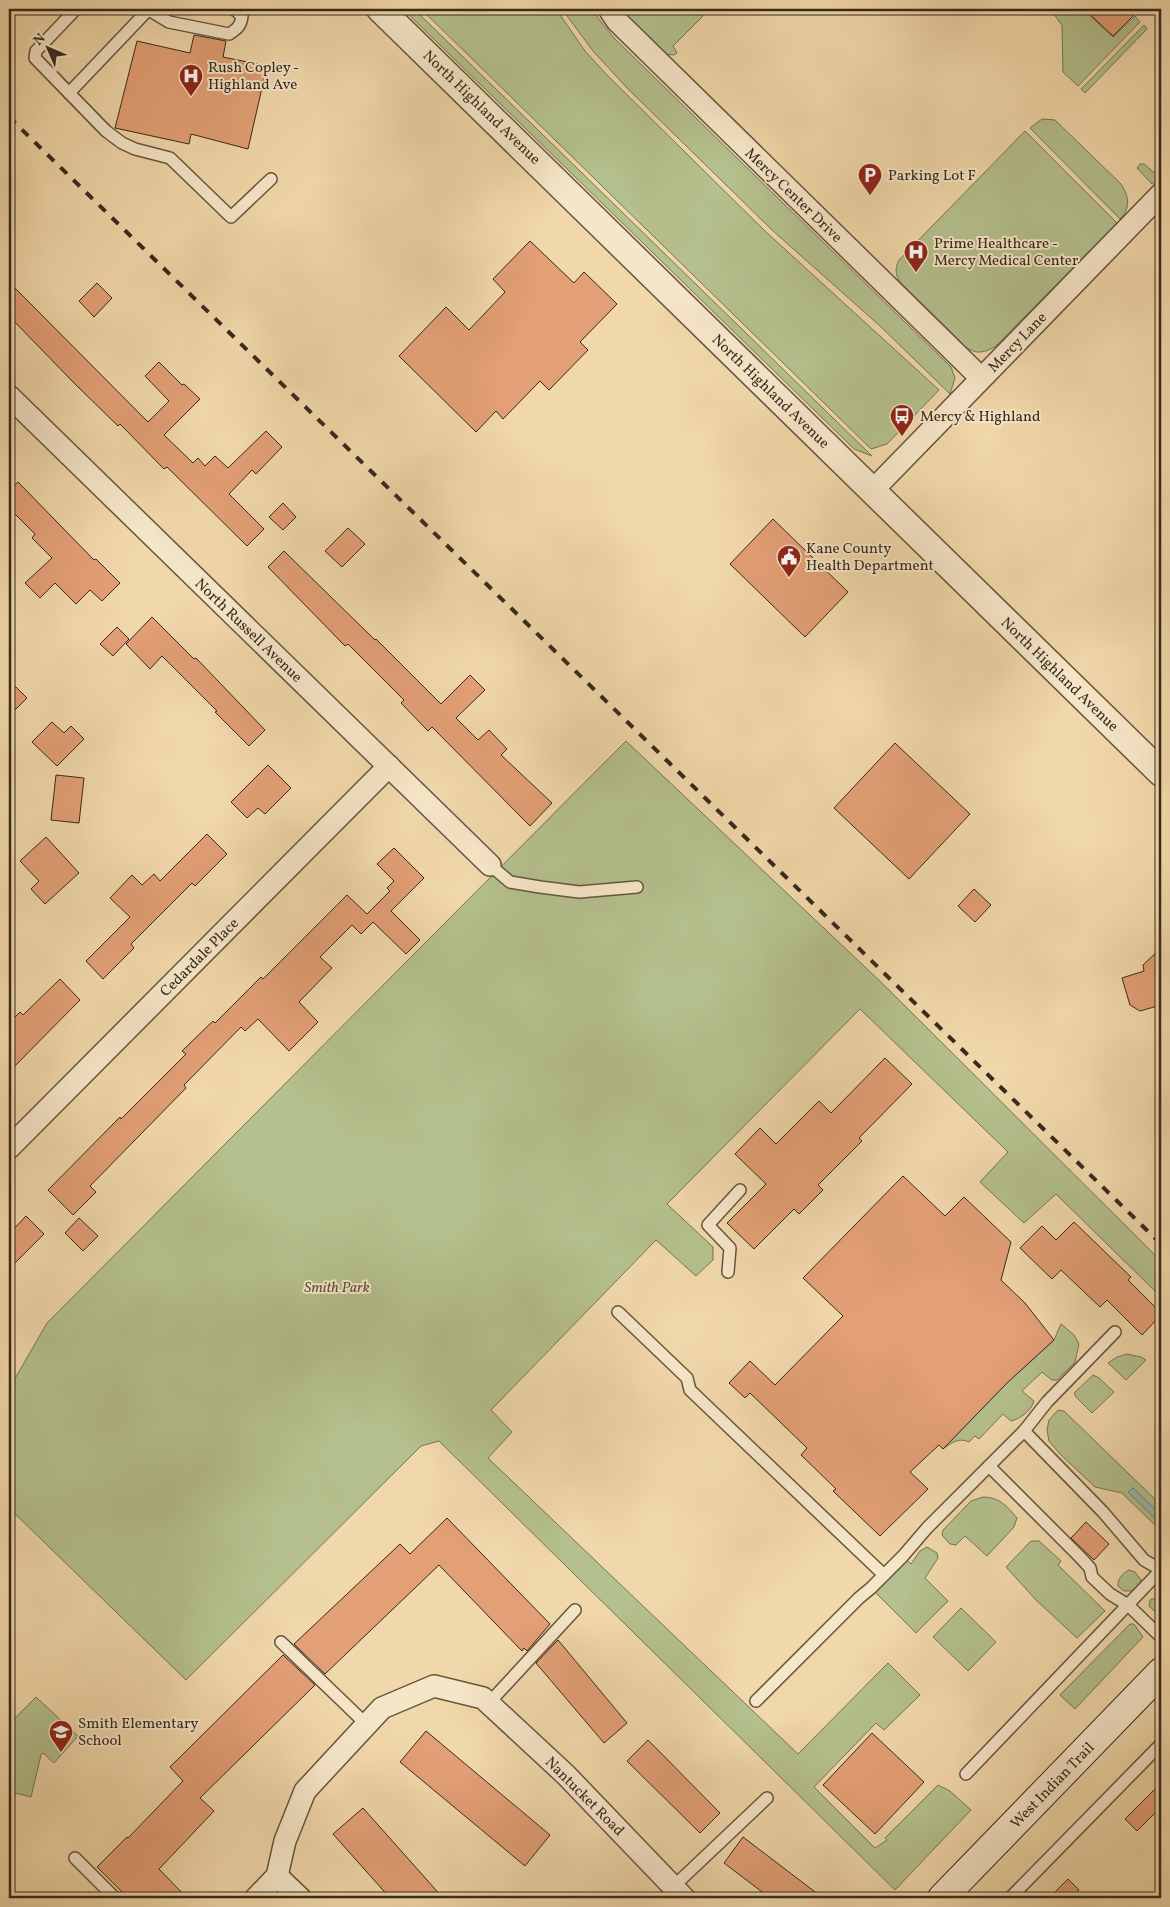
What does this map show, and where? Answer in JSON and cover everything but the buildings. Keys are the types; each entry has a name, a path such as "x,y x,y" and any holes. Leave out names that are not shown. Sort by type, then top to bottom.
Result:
{"main road":[{"name":"West Indian Trail","path":"942,1898 1161,1672"}],"street":[{"name":"North Highland Avenue","path":"380,9 1161,773"},
{"name":"Mercy Center Drive","path":"609,9 617,21 981,378"},
{"name":"Mercy Lane","path":"873,490 1161,194"},
{"name":"North Russell Avenue","path":"9,396 490,865"},
{"name":"Cedardale Place","path":"9,1148 389,766"},
{"path":"256,1898 278,1876 285,1841 305,1791 382,1708 434,1686 486,1701"},
{"name":"Nantucket Road","path":"486,1701 566,1775 678,1893"},
{"path":"278,1876 300,1898"}],"lane":[{"path":"76,9 36,51 35,58 106,131 122,143 135,149 170,158 231,217 271,178"},
{"path":"69,93 149,9 169,22 229,34 237,29 241,22 242,16 234,9"},
{"path":"490,865 510,882 540,887 579,892 637,887"},
{"path":"728,1272 730,1248 708,1224 740,1190"},
{"path":"618,1312 687,1378 690,1390 884,1575"},
{"path":"756,1701 915,1544 927,1528 1024,1431 1047,1402 1115,1332"},
{"path":"966,1774 1161,1570 1144,1560 1103,1512 1024,1431"},
{"path":"989,1466 1080,1557 1090,1568 1092,1577 1110,1594 1128,1605 1161,1637"},
{"path":"486,1701 575,1610"},
{"path":"281,1642 367,1725"},
{"path":"1010,1898 1161,1744"},
{"path":"678,1893 767,1798"},
{"path":"75,1858 115,1898"}],"green space":[{"path":"403,9 414,9 872,456 854,449"},
{"path":"421,9 556,9 585,51 607,75 765,231 939,390 887,444 871,449"},
{"path":"562,9 591,9 613,37 951,367 955,378 950,394 880,326 772,230 628,89 593,51"},
{"path":"621,9 710,9 673,46 677,53 674,55 664,54 629,20"},
{"path":"1050,9 1083,9 1113,37 1135,16 1140,22 1078,86 1063,72 1062,25"},
{"path":"1144,25 1147,29 1085,93 1081,89"},
{"path":"1042,119 1055,120 1121,184 1128,202 1126,211 1120,219 1030,128"},
{"path":"1025,131 1117,223 996,346 988,350 976,352 965,346 900,282 896,274 897,266 899,260"},
{"path":"1140,164 1144,164 1156,174 1161,169 1161,178 1152,184 1137,168"},
{"name":"Smith Park","path":"626,741 884,985 1161,1261 1161,1297 1056,1194 1024,1223 980,1182 1008,1152 860,1009 667,1204 713,1247 713,1260 696,1276 656,1240 491,1410 512,1432 488,1458 798,1754 888,1663 920,1695 884,1730 876,1723 814,1787 875,1848 887,1840 885,1838 938,1785 950,1791 971,1810 895,1890 439,1441 421,1446 186,1680 9,1508 9,1389 47,1323"},
{"path":"1061,1324 1074,1335 1079,1344 1075,1362 1057,1380 1052,1380 1042,1372 1022,1391 1034,1401 1031,1408 1022,1416 1011,1421 1003,1414 979,1439 975,1436 969,1442 958,1440 943,1449 1007,1383 1054,1340"},
{"path":"1127,1354 1146,1360 1126,1380 1108,1363 1117,1357"},
{"path":"1093,1375 1114,1392 1092,1413 1074,1393"},
{"path":"1058,1410 1064,1411 1161,1505 1161,1531 1122,1493 1095,1487 1060,1454 1049,1441 1047,1430 1049,1420"},
{"path":"989,1497 1002,1503 1017,1518 1014,1527 987,1556 965,1536 956,1545 950,1544 942,1535 943,1530 971,1501"},
{"path":"1031,1541 1039,1541 1061,1561 1058,1565 1105,1611 1077,1638 1037,1601 1006,1567"},
{"path":"927,1547 937,1553 938,1558 925,1578 948,1601 916,1633 871,1588 903,1556 911,1564 920,1551"},
{"path":"1129,1570 1135,1572 1141,1580 1140,1585 1132,1591 1124,1591 1118,1586 1119,1581 1122,1575"},
{"path":"1161,1596 1161,1617 1149,1606 1150,1600"},
{"path":"961,1608 996,1642 968,1671 933,1637"},
{"path":"1130,1624 1134,1624 1143,1637 1075,1709 1060,1695"},
{"path":"36,1697 78,1736 54,1763 43,1753 41,1755 31,1797 11,1792 9,1794 9,1724"}],"shaded area":[{"path":"1133,1488 1161,1515 1161,1524 1128,1492"}],"railway":[{"path":"9,117 1161,1244"}],"place":[{"name":"Rush Copley - Highland Ave","path":"191,97"},
{"name":"Parking Lot F","path":"870,196"},
{"name":"Prime Healthcare - Mercy Medical Center","path":"916,273"},
{"name":"Mercy & Highland","path":"902,437"},
{"name":"Kane County Health Department","path":"789,578"},
{"name":"Smith Elementary School","path":"61,1753"}]}
